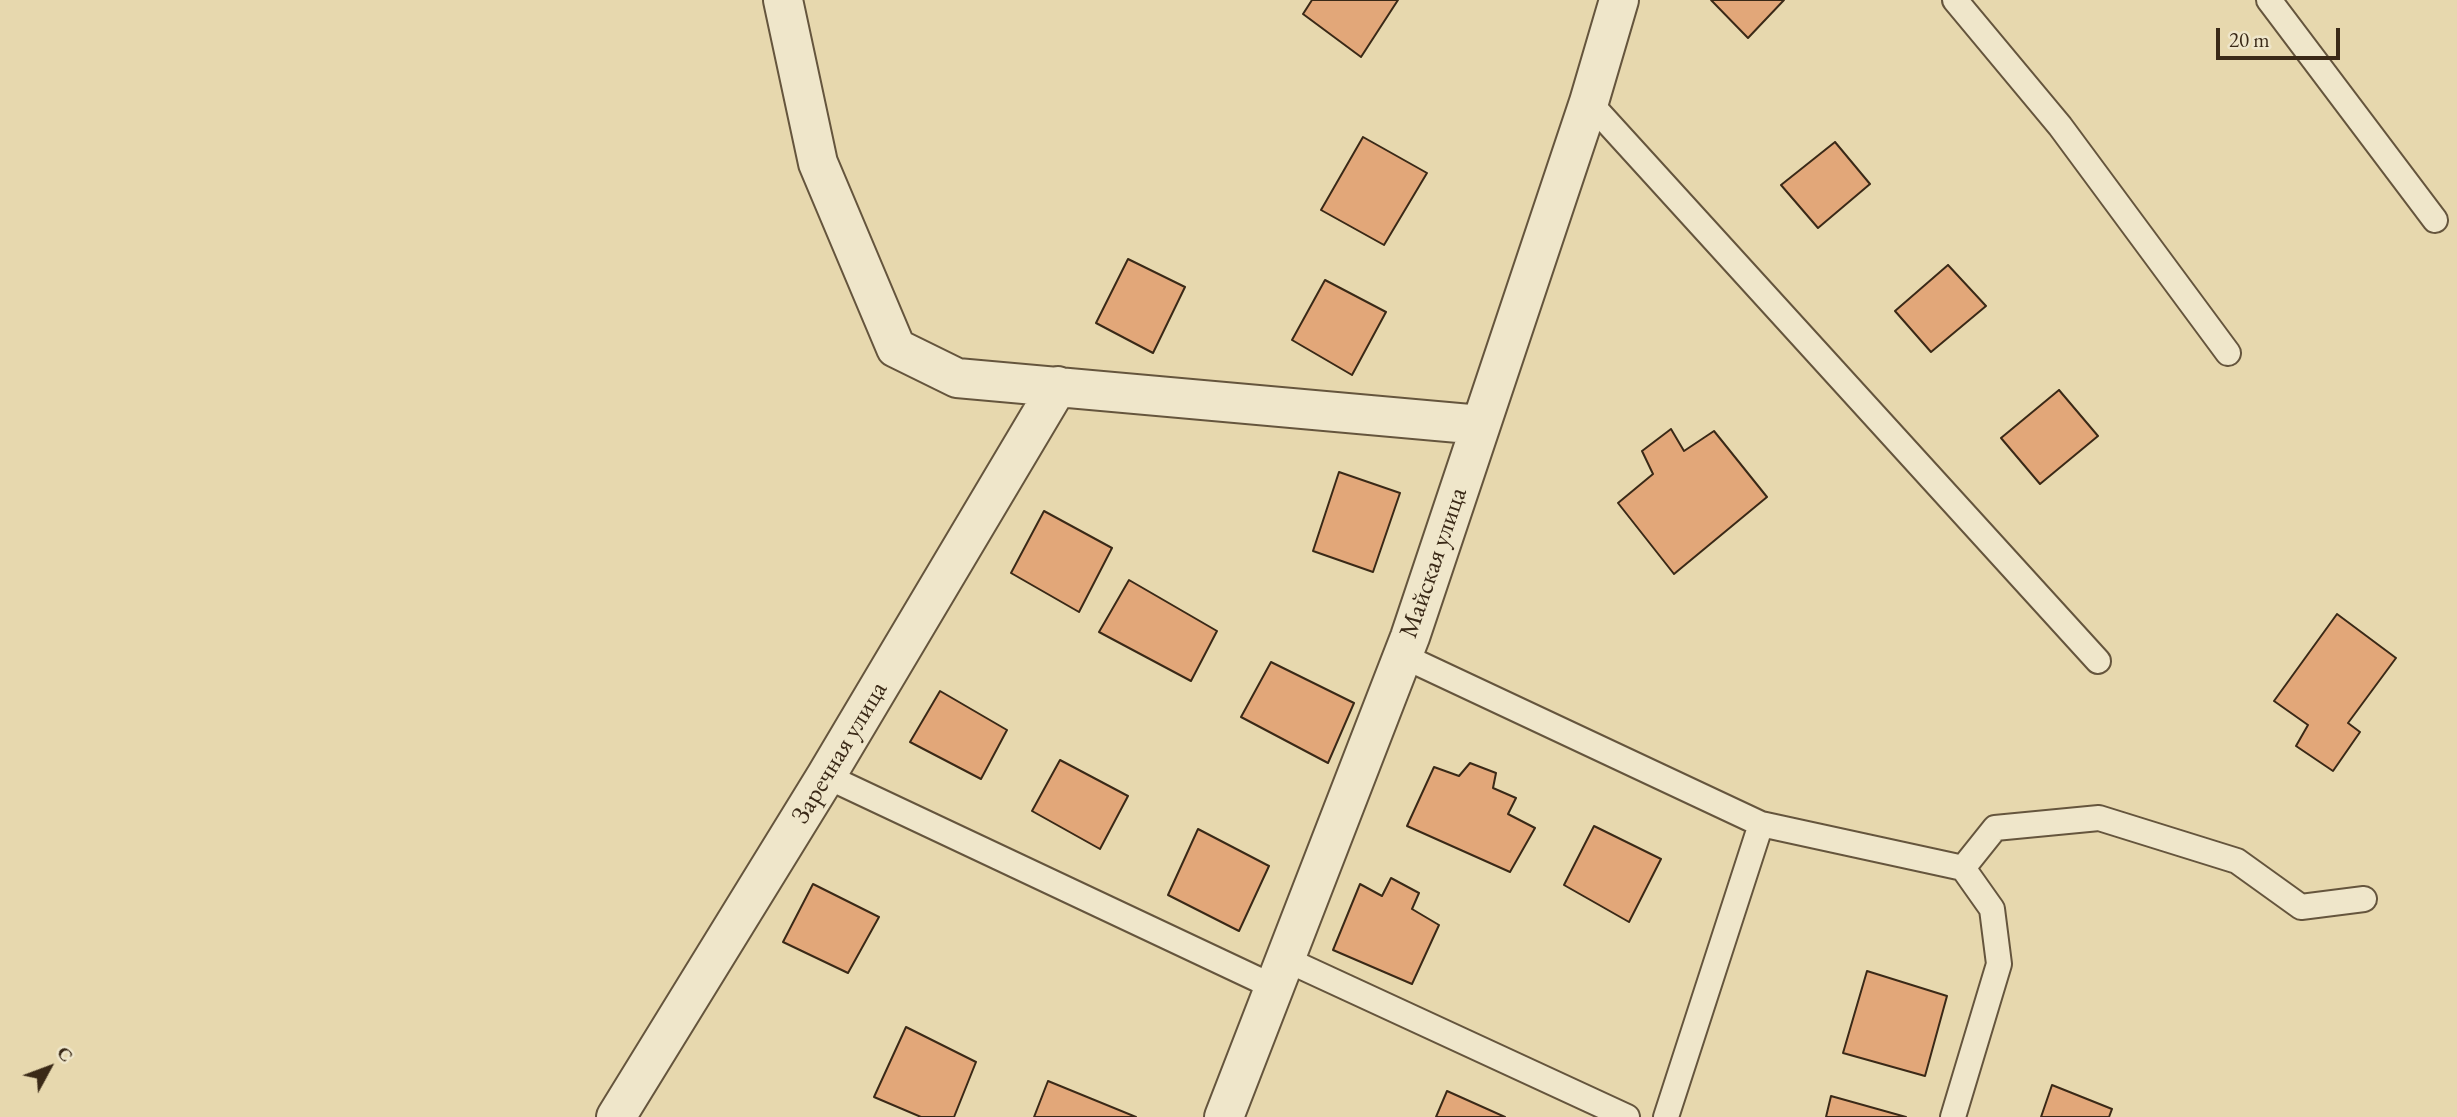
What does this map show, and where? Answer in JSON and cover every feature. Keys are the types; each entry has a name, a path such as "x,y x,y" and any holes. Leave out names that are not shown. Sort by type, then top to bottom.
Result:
{"street":[{"path":"783,0 818,163 896,348 957,378 1481,425"},
{"name":"Майская улица","path":"1224,1117 1403,656 1589,102 1619,0"},
{"name":"Заречная улица","path":"617,1117 827,776 1058,386"}],"lane":[{"path":"1955,0 2060,126 2228,354"},
{"path":"2269,0 2435,220"},
{"path":"1589,102 2098,662"},
{"path":"1403,656 1761,824 1963,868 1992,909 1999,964 1953,1117"},
{"path":"827,776 1279,973 1627,1117"},
{"path":"1963,868 1996,828 2099,818 2237,861 2301,907 2364,899"},
{"path":"1666,1117 1761,824"}],"building":[{"path":"1312,0 1398,0 1361,57 1303,14"},
{"path":"1711,0 1784,0 1748,38"},
{"path":"1363,137 1427,173 1384,245 1321,210"},
{"path":"1835,142 1870,184 1818,228 1781,185"},
{"path":"1128,259 1185,287 1153,353 1096,323"},
{"path":"1948,265 1986,306 1931,352 1895,311"},
{"path":"1325,280 1386,312 1352,375 1292,340"},
{"path":"2059,390 2098,436 2040,484 2001,438"},
{"path":"1671,429 1684,451 1714,431 1767,497 1674,574 1618,503 1653,474 1642,451"},
{"path":"1339,472 1400,493 1373,572 1313,551"},
{"path":"1044,511 1112,548 1079,612 1011,573"},
{"path":"1129,580 1217,631 1191,681 1099,632"},
{"path":"2337,614 2396,658 2348,723 2360,732 2333,771 2296,746 2308,725 2274,701"},
{"path":"1271,662 1354,703 1328,763 1241,717"},
{"path":"940,691 1007,730 981,779 910,742"},
{"path":"1060,760 1128,796 1100,849 1032,811"},
{"path":"1470,763 1496,773 1493,788 1516,798 1508,814 1535,828 1510,872 1407,826 1434,767 1459,776"},
{"path":"1594,826 1661,859 1629,922 1564,885"},
{"path":"1198,829 1269,866 1239,931 1168,895"},
{"path":"1391,878 1419,893 1412,909 1439,925 1412,984 1333,950 1360,884 1382,896"},
{"path":"813,884 879,917 848,973 783,942"},
{"path":"1867,971 1947,996 1925,1076 1843,1053"},
{"path":"906,1027 976,1062 954,1117 921,1117 874,1097"},
{"path":"1048,1081 1136,1117 1034,1117"},
{"path":"2052,1085 2112,1109 2109,1117 2041,1117"},
{"path":"1447,1091 1505,1117 1436,1117"},
{"path":"1831,1096 1906,1117 1826,1117"}]}
